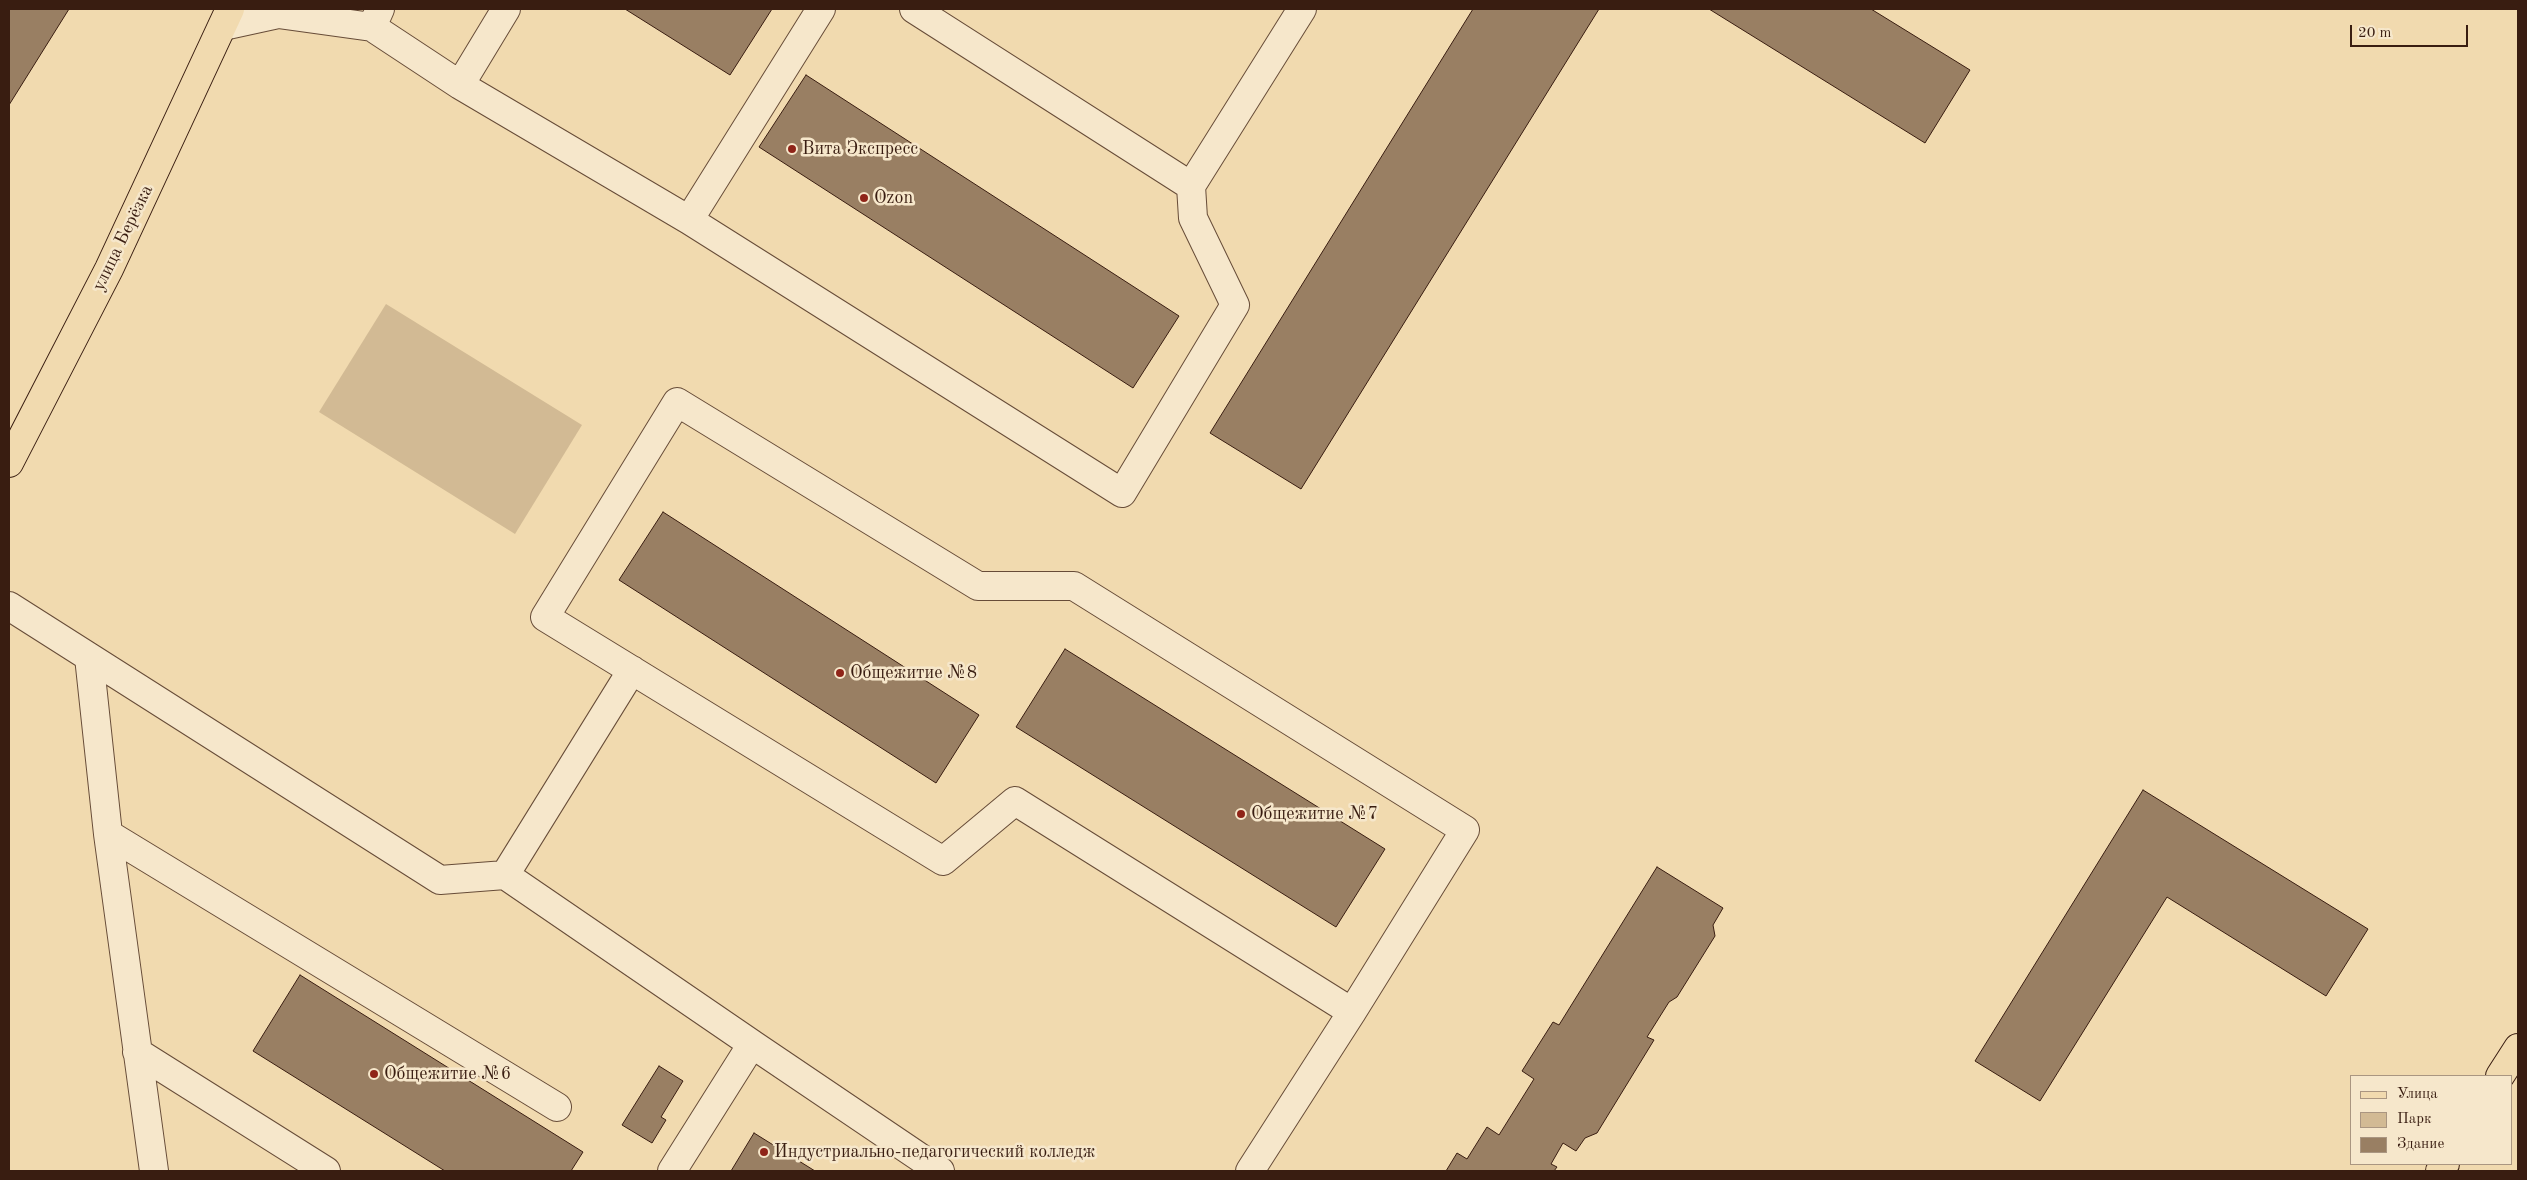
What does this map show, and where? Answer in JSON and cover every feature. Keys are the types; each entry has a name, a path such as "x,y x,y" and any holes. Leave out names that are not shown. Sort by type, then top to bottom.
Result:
{"main road":[{"name":"улица Берёзка","path":"9,463 109,269 226,18"},
{"path":"2501,1075 2518,1048"}],"street":[{"path":"460,85 506,9"},
{"path":"689,220 821,9"},
{"path":"914,9 1191,186"},
{"path":"226,18 278,14 376,18 460,85 689,220 1122,493 1235,304 1193,218 1191,186 1302,9"},
{"path":"1250,1171 1352,1012 1465,830 1074,586 978,586 677,402 545,617 943,861 1015,801 1352,1012"},
{"path":"9,606 440,880 505,875 940,1171"},
{"path":"89,657 108,834 154,1171"},
{"path":"505,875 632,670"},
{"path":"108,834 557,1107"},
{"path":"672,1171 752,1044"},
{"path":"137,1052 326,1171"}],"green space":[{"path":"386,304 582,425 515,534 319,412"}],"building":[{"path":"9,9 69,9 9,105"},
{"path":"625,9 772,9 730,75"},
{"path":"1473,9 1599,9 1301,489 1210,433"},
{"path":"1709,9 1871,9 1970,70 1925,143"},
{"path":"806,75 1179,316 1133,388 759,147"},
{"name":"Общежитие №8","path":"663,512 979,715 936,783 619,580"},
{"name":"Общежитие №7","path":"1065,649 1385,849 1336,927 1016,727"},
{"path":"2143,790 2368,929 2326,996 2167,897 2040,1101 1975,1061"},
{"path":"1657,867 1723,908 1713,925 1715,936 1677,997 1669,1002 1647,1037 1654,1040 1597,1133 1585,1138 1576,1151 1563,1143 1551,1164 1557,1167 1554,1171 1446,1171 1457,1153 1467,1159 1487,1127 1499,1135 1534,1079 1522,1071 1553,1022 1559,1025"},
{"name":"Общежитие №6","path":"300,975 583,1152 571,1171 445,1171 253,1051"},
{"path":"659,1066 683,1081 661,1117 666,1120 652,1143 622,1125"},
{"name":"Индустриально-педагогический колледж","path":"754,1133 815,1171 731,1171"}],"place":[{"name":"Вита Экспресс","path":"792,149"},
{"name":"Ozon","path":"864,198"},
{"name":"Общежитие №8","path":"840,673"},
{"name":"Общежитие №7","path":"1241,814"},
{"name":"Общежитие №6","path":"374,1074"},
{"name":"Индустриально-педагогический колледж","path":"764,1152"}]}
